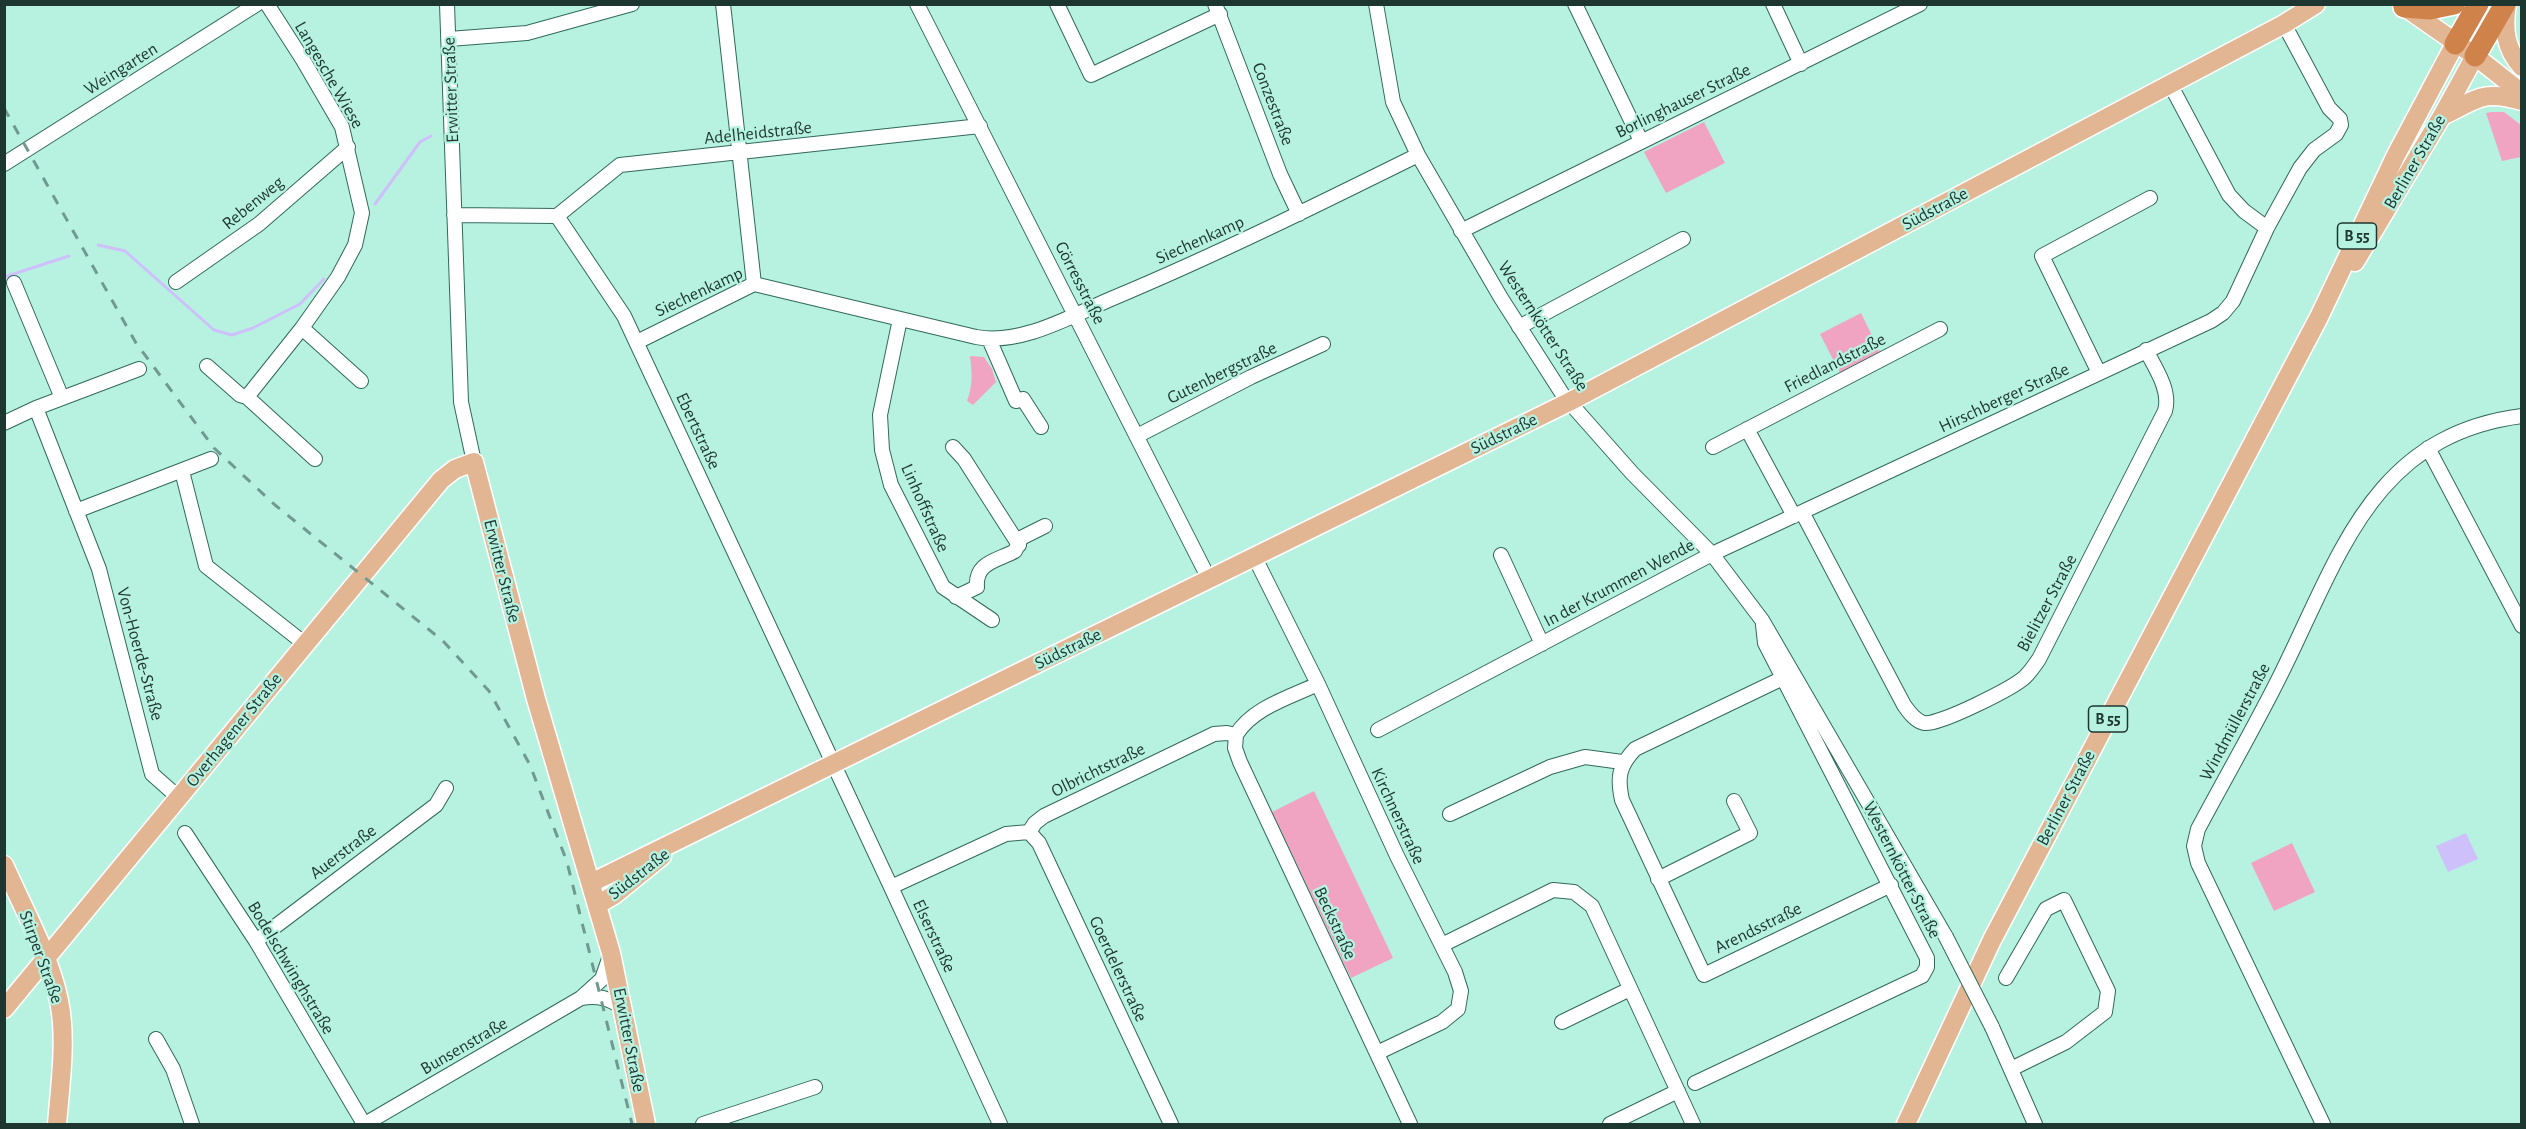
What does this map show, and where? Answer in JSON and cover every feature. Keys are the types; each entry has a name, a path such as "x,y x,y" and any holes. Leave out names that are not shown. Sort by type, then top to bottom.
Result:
{"highway":[{"path":"2402,6 2430,9 2454,4"},
{"name":"Berliner Straße","path":"2456,44 2478,4"},
{"name":"Berliner Straße","path":"2475,56 2506,4"}],"main road":[{"name":"Südstraße","path":"591,883 1569,402 2284,24 2316,4"},
{"path":"2506,4 2506,38 2513,58 2522,67"},
{"path":"2402,6 2475,56 2522,93"},
{"name":"Berliner Straße","path":"1906,1125 1992,940 2319,317 2396,155 2456,44"},
{"name":"Berliner Straße","path":"2319,317 2371,239 2475,56"},
{"path":"2442,116 2478,97 2496,94 2522,101"},
{"name":"Overhagener Straße","path":"4,1009 46,961 441,480 455,469 474,462"},
{"name":"Erwitter Straße","path":"474,462 536,699 611,953 646,1125"},
{"name":"Südstraße","path":"597,905 614,895 679,841"},
{"name":"Stirper Straße","path":"4,865 46,961 59,1001 62,1027 57,1125"}],"street":[{"name":"Weingarten","path":"4,164 257,4"},
{"name":"Langesche Wiese","path":"247,397 302,328 338,276 355,245 362,213 342,128 267,4"},
{"name":"Erwitter Straße","path":"447,4 461,402 474,462"},
{"path":"449,39 527,33 632,4"},
{"path":"723,4 754,284"},
{"name":"Görresstraße","path":"917,4 1209,579"},
{"path":"1058,4 1091,75 1218,9"},
{"name":"Westernkötter Straße","path":"1376,4 1393,102 1418,155 1461,231 1519,327 1569,402 1632,473 1712,554 1762,620 1946,937 1992,1027 2035,1125"},
{"path":"1575,4 1641,141"},
{"path":"1773,4 1801,64"},
{"name":"Borlinghauser Straße","path":"1461,231 1920,4"},
{"name":"Conzestraße","path":"1218,9 1280,174 1299,214"},
{"name":"Hirschberger Straße","path":"1712,554 2223,313 2235,297 2267,228 2301,168 2314,150 2336,134 2341,125 2340,119 2329,108 2284,24"},
{"path":"2170,84 2229,195 2244,212 2267,228"},
{"name":"Adelheidstraße","path":"557,216 620,165 740,154 980,126"},
{"name":"Rebenweg","path":"176,282 259,224 348,147"},
{"name":"Siechenkamp","path":"637,342 754,284 989,339 1039,329 1188,266 1418,155"},
{"path":"2099,373 2042,256 2150,198"},
{"path":"454,215 557,216"},
{"name":"Ebertstraße","path":"557,216 624,316 834,764"},
{"path":"1519,327 1683,239"},
{"path":"14,283 62,398"},
{"name":"Linhoffstraße","path":"900,319 880,415 882,450 891,485 943,587 992,620"},
{"path":"302,328 361,381"},
{"name":"Friedlandstraße","path":"1713,447 1940,329"},
{"path":"989,339 1017,401 1023,399 1041,427"},
{"name":"Gutenbergstraße","path":"1137,436 1251,376 1323,344"},
{"name":"Bielitzer Straße","path":"1798,514 1904,705 1912,715 1924,723 1940,721 2013,687 2026,677 2039,659 2165,411 2166,392 2146,350"},
{"path":"207,366 240,395 247,397 315,459"},
{"path":"4,423 36,408 139,369"},
{"name":"Von-Hoerde-Straße","path":"36,408 99,569 152,774 179,798"},
{"name":"Windmüllerstraße","path":"2323,1125 2198,863 2194,846 2198,829 2281,675 2355,523 2387,482 2428,448 2475,425 2522,416"},
{"path":"1747,429 1798,514"},
{"path":"953,447 964,459 1019,545"},
{"path":"2428,448 2522,626"},
{"path":"76,511 211,459"},
{"path":"182,471 206,566 305,644"},
{"path":"956,597 976,586 976,577 980,568 1012,553 1019,545 1021,538 1045,526"},
{"name":"In der Krummen Wende","path":"1378,730 1712,554"},
{"name":"In der Krummen Wende","path":"1501,555 1542,644"},
{"name":"Kirchnerstraße","path":"1254,556 1318,684 1397,856 1442,945 1461,991 1458,1010 1442,1022 1377,1053"},
{"name":"Westernkötter Straße","path":"1695,1083 1922,975 1927,968 1928,958 1765,643 1762,620"},
{"path":"1450,814 1550,767 1585,757 1622,762 1635,749 1783,678"},
{"path":"1236,735 1242,724 1251,716 1318,684"},
{"name":"Olbrichtstraße","path":"1029,832 1044,816 1171,754 1214,734 1236,735"},
{"name":"Beckstraße","path":"1236,735 1235,748 1240,762 1410,1125"},
{"name":"Arendsstraße","path":"1622,762 1618,784 1622,800 1704,975 1891,885"},
{"name":"Elserstraße","path":"834,764 1000,1125"},
{"name":"Auerstraße","path":"256,941 436,805 446,788"},
{"path":"1658,879 1750,832 1734,801"},
{"path":"891,887 1006,834 1029,832"},
{"name":"Goerdelerstraße","path":"1029,832 1039,843 1171,1125"},
{"name":"Bodelschwinghstraße","path":"185,833 256,941 364,1125"},
{"path":"1442,945 1553,890 1574,892 1592,906 1693,1125"},
{"path":"2006,978 2046,909 2064,900 2108,991 2105,1012 2066,1042 2011,1069"},
{"name":"Bunsenstraße","path":"364,1125 581,998 602,979 611,953"},
{"path":"1562,1022 1630,989"},
{"path":"581,998 602,997 612,1000 623,1008"},
{"path":"156,1039 173,1069 192,1125"},
{"path":"703,1125 815,1087"},
{"path":"1610,1124 1678,1091"}],"shaded area":[{"path":"2504,112 2521,125 2521,157 2502,161 2486,113"},
{"path":"1704,122 1725,163 1666,193 1644,152"},
{"path":"1861,313 1880,352 1840,373 1820,334"},
{"path":"970,356 984,357 992,369 996,382 973,405 967,401 972,379"},
{"path":"1314,791 1393,958 1351,978 1272,812"},
{"path":"2466,833 2478,859 2448,872 2436,846"},
{"path":"2292,843 2315,892 2274,911 2251,863"}],"waterway":[{"path":"375,204 420,142 431,136"},
{"path":"98,245 125,251 214,330 232,335 253,328 300,304 324,279"},
{"path":"4,277 69,256"}],"railway":[{"path":"4,108 136,343 214,448 275,505 443,641 489,691 530,765 567,862 632,1124"}]}
